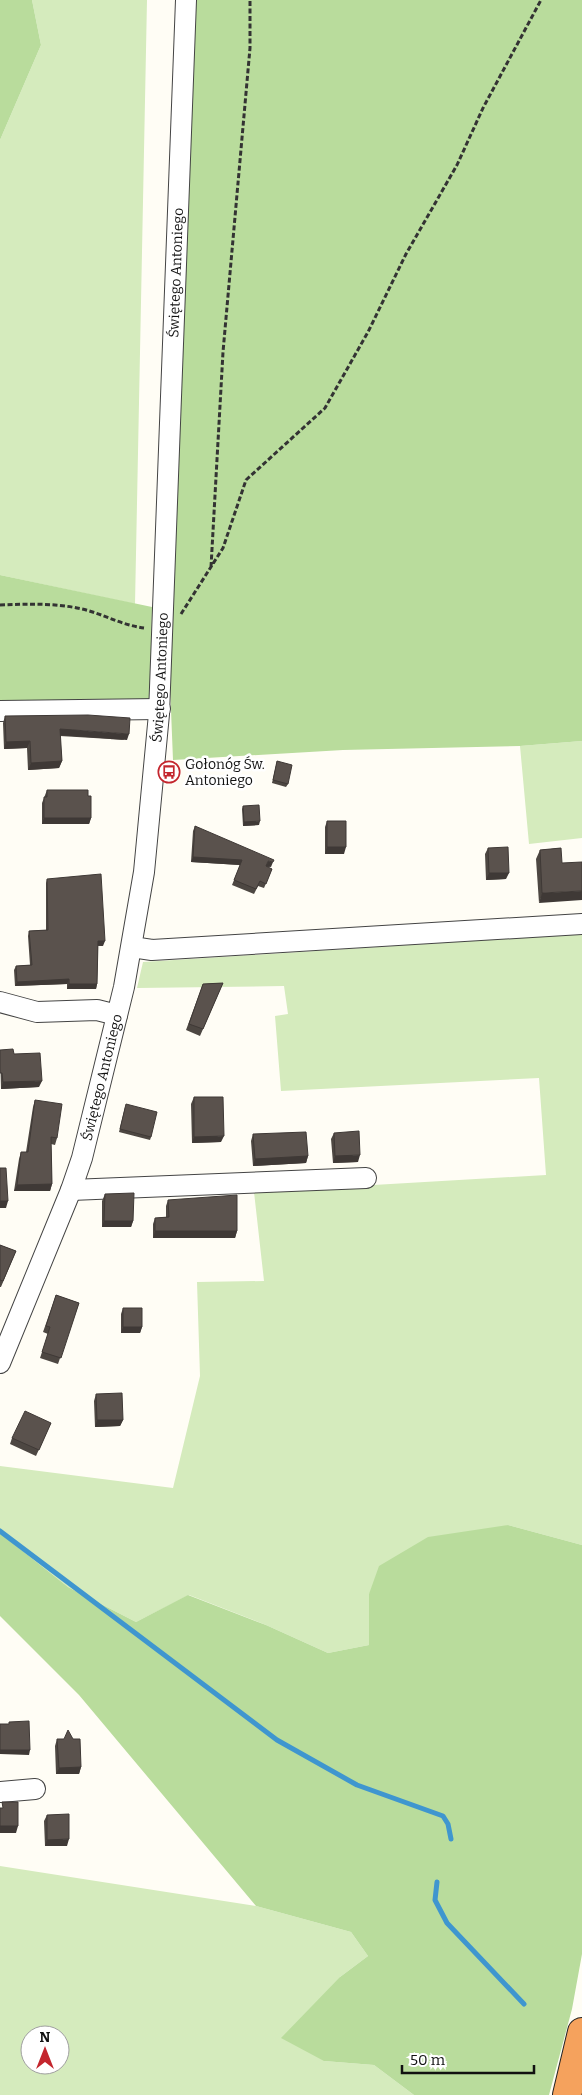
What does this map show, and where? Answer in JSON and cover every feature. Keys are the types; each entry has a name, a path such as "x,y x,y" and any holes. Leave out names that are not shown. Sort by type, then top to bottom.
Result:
{"highway":[{"path":"567,2095 582,2032"}],"street":[{"name":"Świętego Antoniego","path":"0,1363 71,1190 82,1158 118,1015 132,948 149,838 160,709 186,0"},
{"path":"0,711 160,709"},
{"path":"132,948 152,950 582,924"},
{"path":"0,1002 37,1012 97,1010 118,1015"},
{"path":"71,1190 366,1178"},
{"path":"0,1792 35,1789"}],"path":[{"path":"210,568 223,352 250,48 250,0"},
{"path":"0,605 31,603 79,608 127,626 162,627 183,613 223,548 246,480 325,408 368,332 406,254 457,165 483,108 541,0"}],"green space":[{"path":"0,0 32,0 41,45 0,140"},
{"path":"32,0 147,0 135,604 0,575 0,140 41,45"},
{"path":"194,0 582,0 582,741 520,746 343,750 173,760 170,685"},
{"path":"0,575 152,607 150,713 0,721"},
{"path":"582,741 582,838 529,844 520,746"},
{"path":"582,934 582,1545 508,1525 369,1594 369,1645 328,1653 266,1625 189,1595 136,1622 68,1587 0,1533 0,1466 173,1488 200,1376 197,1282 264,1281 254,1192 546,1175 539,1078 281,1091 275,1016 288,1014 284,986 137,988 143,962"},
{"path":"508,1525 582,1545 582,1954 572,2009 549,2095 414,2095 374,2065 324,2061 281,2038 340,1977 368,1956 351,1932 256,1906 79,1695 0,1616 0,1533 68,1587 136,1622 188,1595 266,1625 328,1653 369,1645 369,1594 379,1566 428,1537"},
{"path":"0,1866 256,1906 351,1932 368,1956 340,1977 324,2061 374,2065 414,2095 0,2095"}],"building":[{"path":"88,715 130,718 129,734 60,729 62,761 31,763 30,741 6,742 5,716"},
{"path":"277,761 292,765 288,784 273,780"},
{"path":"47,790 88,790 88,796 91,796 91,818 44,818 44,797 47,797"},
{"path":"259,805 260,821 244,822 243,806"},
{"path":"327,821 346,821 346,847 327,847"},
{"path":"195,826 274,860 273,862 268,861 266,866 272,869 266,884 260,881 256,889 234,880 242,860 193,857"},
{"path":"508,847 509,873 489,873 488,848"},
{"path":"561,848 562,863 582,862 582,891 542,893 540,850"},
{"path":"101,874 105,941 98,941 97,984 69,984 69,979 17,982 16,966 32,965 29,931 48,930 47,879"},
{"path":"223,983 203,1029 189,1024 203,984"},
{"path":"13,1049 14,1054 40,1053 42,1081 3,1082 2,1073 0,1073 0,1050"},
{"path":"194,1097 223,1097 224,1136 194,1137"},
{"path":"35,1100 62,1104 57,1138 51,1137 52,1184 17,1185 21,1152 28,1152"},
{"path":"126,1104 157,1112 151,1137 120,1129"},
{"path":"359,1131 360,1155 335,1156 334,1133"},
{"path":"306,1132 308,1156 255,1159 253,1134"},
{"path":"0,1168 6,1168 8,1201 0,1201"},
{"path":"134,1193 133,1221 104,1221 105,1194"},
{"path":"237,1195 237,1231 155,1231 155,1218 169,1217 168,1200"},
{"path":"0,1245 16,1251 3,1281 0,1280"},
{"path":"56,1295 79,1303 61,1358 42,1352 50,1327 46,1326"},
{"path":"123,1308 142,1308 142,1327 123,1327"},
{"path":"122,1393 123,1420 97,1420 96,1394"},
{"path":"25,1411 51,1423 39,1450 12,1438"},
{"path":"29,1721 30,1750 0,1750 0,1724"},
{"path":"68,1730 73,1739 80,1739 81,1767 59,1768 57,1739 64,1739"},
{"path":"2,1802 18,1802 18,1826 0,1826"},
{"path":"69,1814 69,1839 47,1840 47,1815"}],"waterway":[{"path":"0,1531 277,1740 357,1785 443,1816 448,1824 451,1839"},
{"path":"437,1882 435,1900 447,1923 524,2004"}],"place":[{"name":"Gołonóg Św. Antoniego","path":"169,772"}]}
